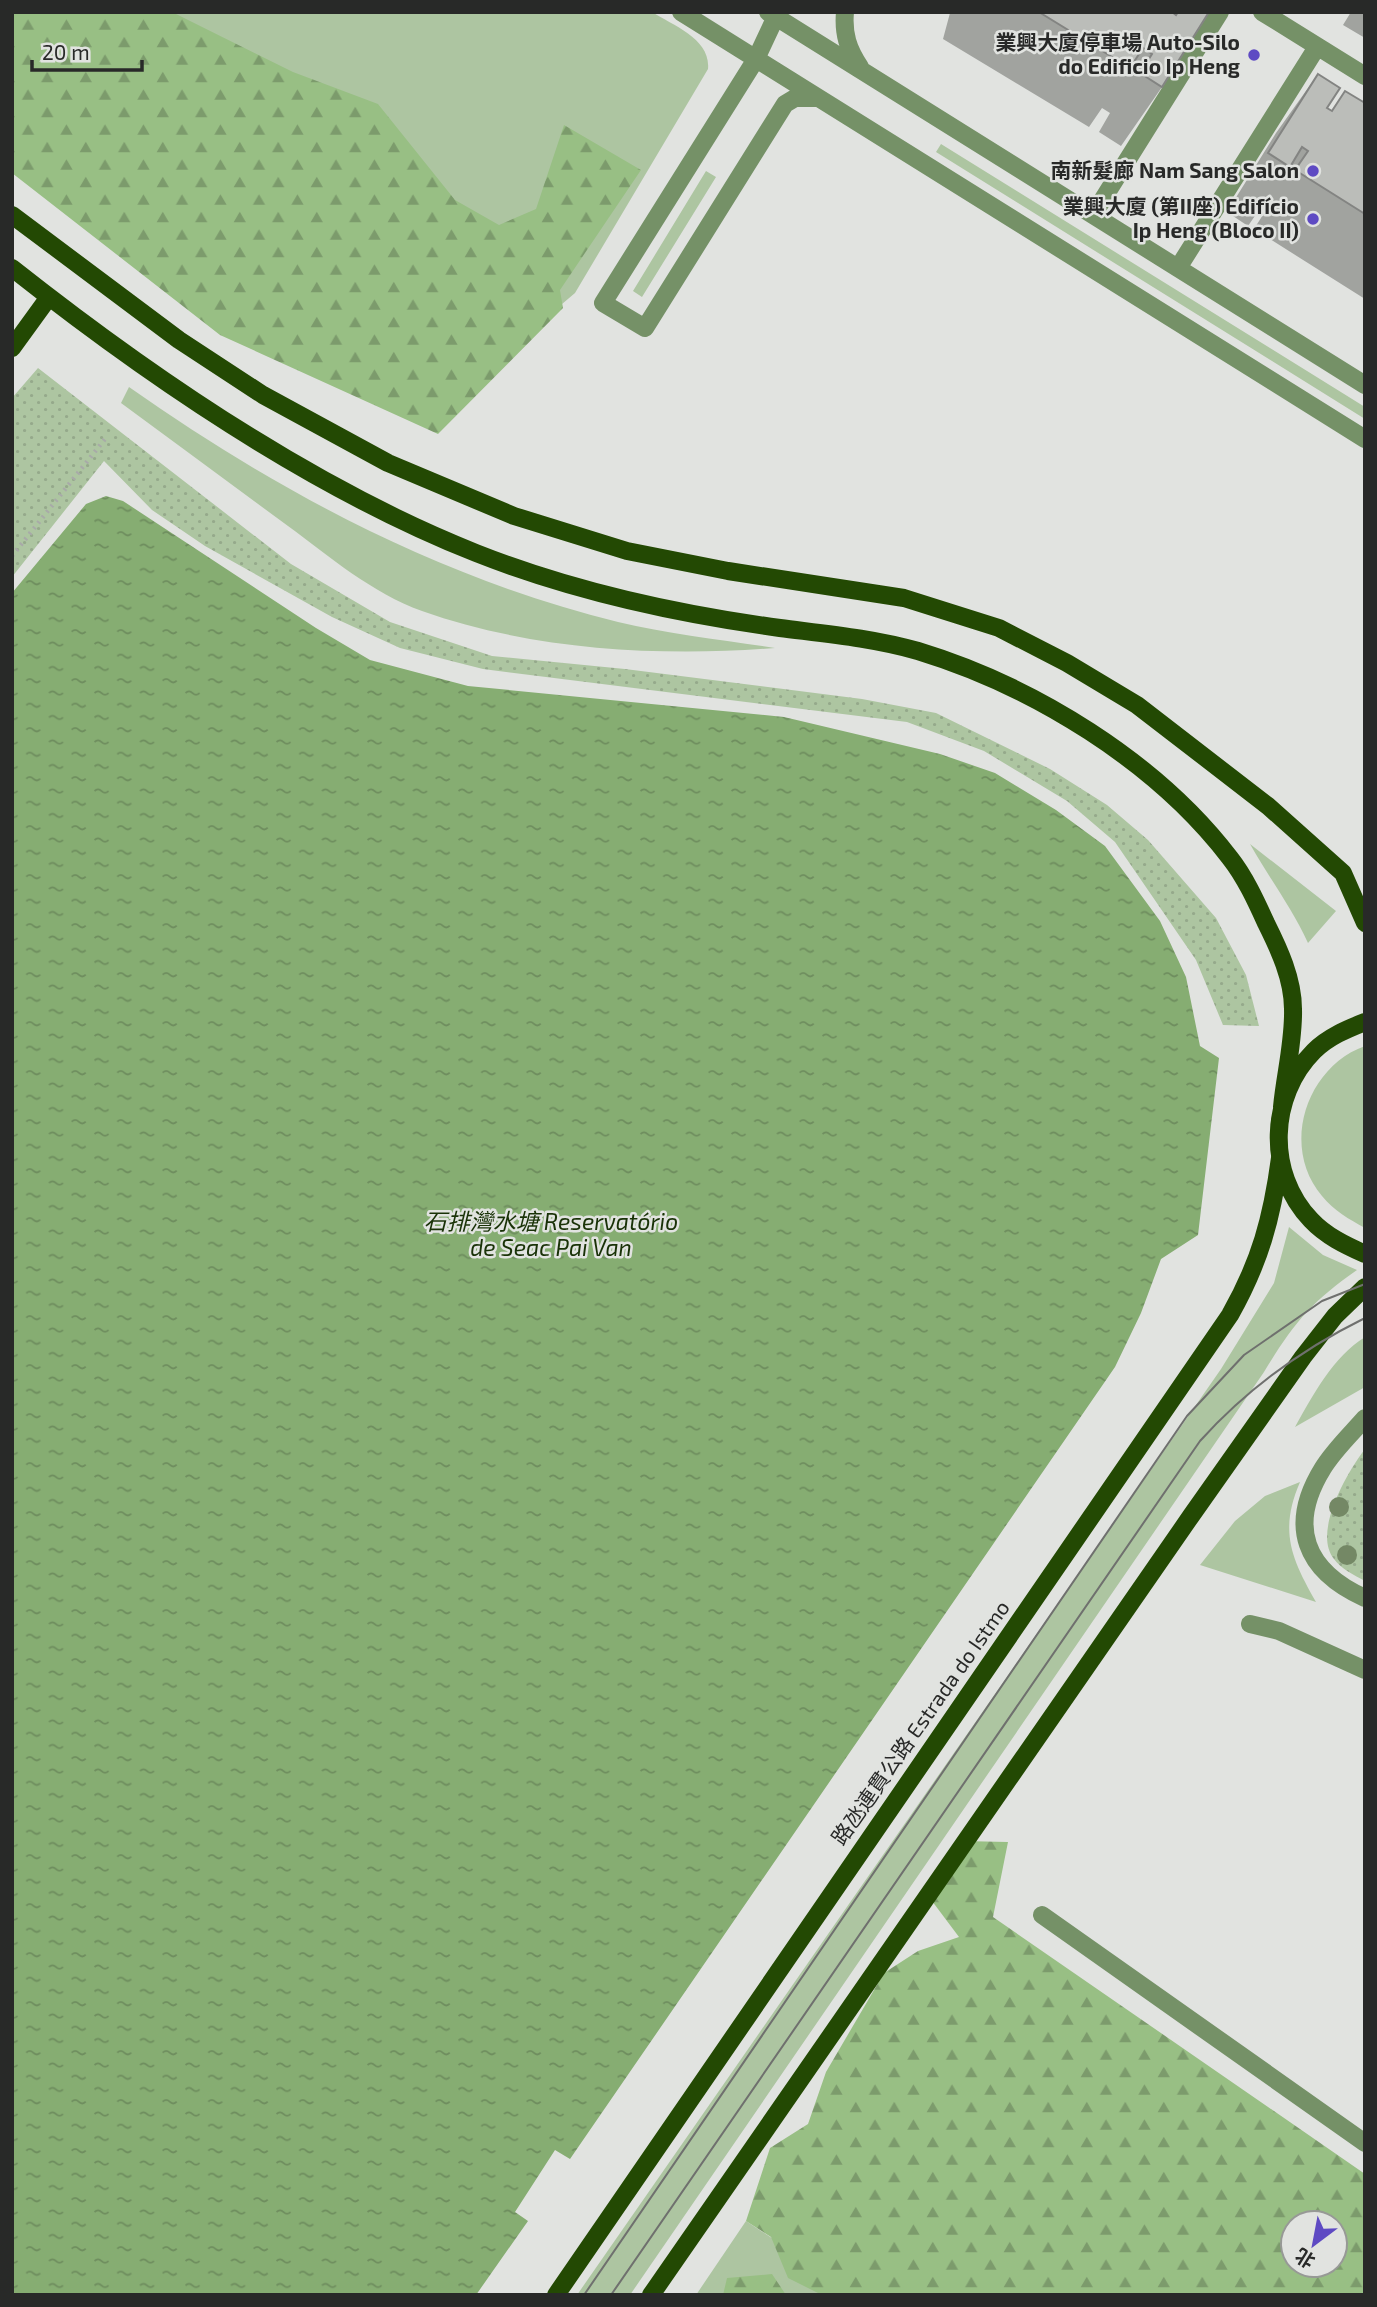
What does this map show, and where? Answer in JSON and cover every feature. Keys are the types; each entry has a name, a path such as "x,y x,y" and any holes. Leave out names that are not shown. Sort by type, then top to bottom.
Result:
{"main road":[{"path":"12,215 179,340 263,395 388,463 514,516 627,551 727,571 904,598 999,628 1068,663 1137,705 1277,814 1343,873 1365,923"},
{"path":"12,268 49,297 243,432 363,499 476,553 558,582 663,608 779,628 850,635 916,651 1021,691 1108,744 1186,809 1231,859 1283,957 1294,1007 1278,1133 1280,1158 1290,1191 1310,1220 1337,1242 1365,1254"},
{"path":"12,348 49,297"},
{"path":"1282,1107 1294,1076 1315,1050 1342,1031 1365,1022"},
{"name":"路氹連貫公路 Estrada do Istmo","path":"556,2295 1230,1315 1250,1280 1269,1229 1280,1158"},
{"path":"651,2295 1199,1504 1311,1347 1348,1300 1365,1287"}],"street":[{"path":"681,12 1365,439"},
{"path":"845,12 844,29 848,49 859,66 876,80"},
{"path":"1093,215 1220,12"},
{"path":"819,99 804,96 785,104 645,328 603,303 756,59 774,14 1365,385"},
{"path":"1272,15 1365,76"},
{"path":"1178,268 1317,47"},
{"path":"1365,1418 1323,1467 1304,1507 1304,1537 1317,1565 1337,1586 1365,1598"},
{"path":"1250,1624 1279,1631 1365,1670"},
{"path":"1042,1914 1365,2143"}],"path":[{"path":"12,556 105,439"}],"shaded area":[{"path":"167,12 652,12 697,41 704,49 708,69 575,293 555,310"},
{"path":"941,144 1365,407 1365,419 936,152"},
{"path":"706,171 716,177 642,297 633,291"},
{"path":"38,368 291,564 390,622 492,656 625,669 862,699 936,713 1050,769 1107,805 1148,840 1216,918 1246,975 1259,1026 1223,1025 1196,960 1115,842 1067,801 984,751 907,722 483,669 400,648 332,617 205,546 152,510 104,461 12,577 12,398"},
{"path":"129,387 243,462 302,496 424,556 552,604 618,622 775,648 686,652 596,648 507,634 422,611 386,594 352,573 121,403"},
{"path":"1250,844 1336,911 1308,943 1295,918"},
{"path":"1365,1046 1365,1228 1337,1210 1322,1196 1309,1176 1303,1155 1302,1133 1306,1110 1314,1090 1327,1071 1344,1056"},
{"path":"1289,1227 1323,1255 1357,1270 1315,1304 1284,1340 630,2295 577,2295 1221,1369 1274,1283"},
{"path":"1365,1337 1365,1387 1295,1427 1334,1366"},
{"path":"1365,1449 1365,1581 1337,1563 1328,1547 1327,1534 1342,1486"},
{"path":"1300,1482 1290,1515 1289,1530 1294,1558 1316,1602 1200,1565 1235,1521 1265,1496"},
{"path":"746,2221 858,2295 696,2295"}],"green space":[{"path":"12,12 172,12 293,72 378,104 455,200 499,225 536,209 564,125 641,170 560,290 563,308 438,434 220,335 12,173"},
{"path":"962,1841 1008,1842 993,1917 1365,2174 1365,2295 822,2295 788,2278 771,2237 746,2221 770,2148 808,2124 826,2072 884,1973 918,1951 959,1937 926,1893"},
{"path":"772,2274 786,2295 723,2295 727,2278"}],"water":[{"name":"石排灣水塘 Reservatório de Seac Pai Van","path":"106,496 123,501 316,628 370,660 468,686 784,717 940,754 995,773 1056,810 1105,846 1160,921 1186,977 1200,1046 1219,1058 1198,1235 1161,1259 1141,1313 1115,1367 570,2159 555,2150 515,2212 528,2221 476,2295 12,2295 12,593 86,504"}],"building":[{"path":"1039,12 1172,12 1176,15 1178,12 1209,12 1162,87 1140,73 1152,54 1143,48 1130,68"},
{"path":"1318,74 1340,88 1327,108 1332,111 1345,91 1365,103 1365,214 1295,170 1308,151 1302,147 1290,167 1268,153"}],"tram line":[{"path":"584,2295 1187,1416 1244,1355 1322,1301 1365,1284"},
{"path":"611,2295 1200,1441 1237,1404 1276,1372 1319,1343 1365,1318"}],"place":[{"name":"業興大廈停車場 Auto-Silo do Edificio Ip Heng","path":"1254,55"},
{"name":"南新髮廊 Nam Sang Salon","path":"1313,171"},
{"name":"業興大廈 (第II座) Edifício Ip Heng (Bloco II)","path":"1313,219"}]}
